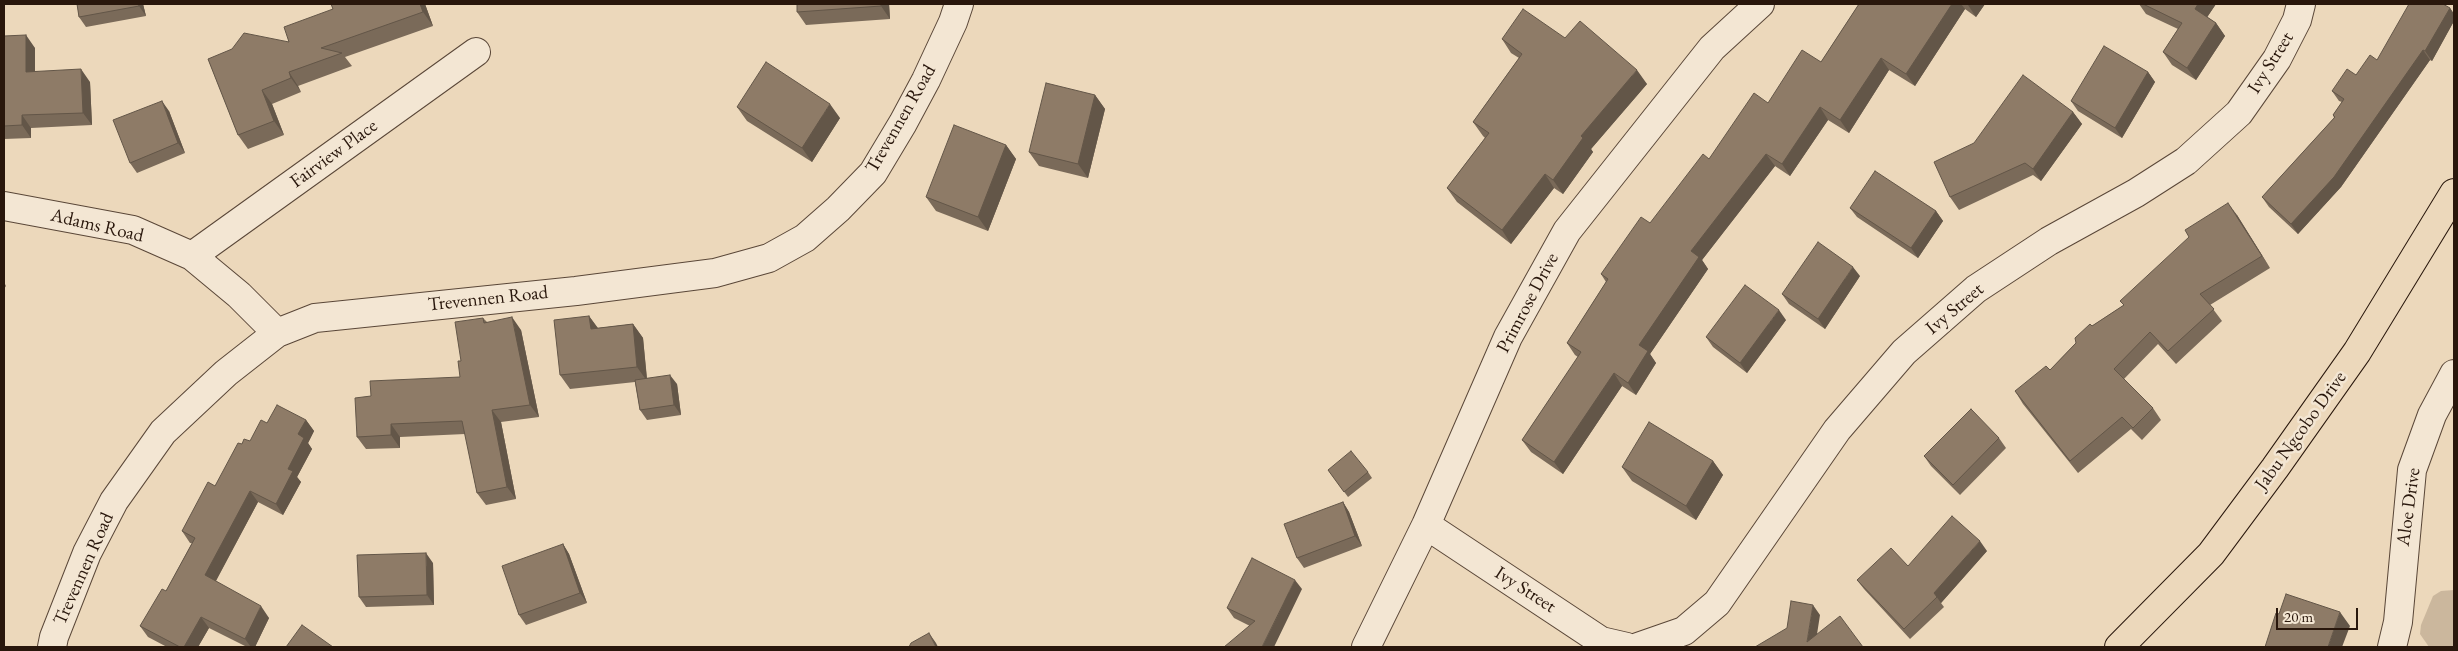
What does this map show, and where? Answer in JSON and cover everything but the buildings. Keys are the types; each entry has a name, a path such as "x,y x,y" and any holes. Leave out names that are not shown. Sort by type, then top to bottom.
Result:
{"main road":[{"name":"Jabu Ngcobo Drive","path":"2119,647 2211,554 2275,468 2358,352 2454,193"}],"street":[{"name":"Trevennen Road","path":"52,647 54,637 87,553 114,501 163,432 226,373 277,333 315,318 576,291 716,273 768,258 806,238 838,209 872,172 904,123 953,22 959,4"},
{"name":"Primrose Drive","path":"1366,647 1426,525 1508,337 1567,231 1712,48 1760,4"},
{"name":"Ivy Street","path":"1638,647 1684,631 1717,603 1837,430 1904,352 1976,289 2049,241 2136,193 2186,161 2239,113 2277,59 2297,20 2301,4"},
{"name":"Fairview Place","path":"192,256 476,52"},
{"name":"Adams Road","path":"4,206 133,230 192,256 240,295 277,333"},
{"name":"Aloe Drive","path":"2392,647 2398,622 2412,470 2432,415 2454,374"},
{"name":"Ivy Street","path":"1426,525 1602,641 1627,647"}],"shaded area":[{"path":"2454,590 2454,647 2429,647 2420,634 2421,625 2433,596 2441,591"}]}
